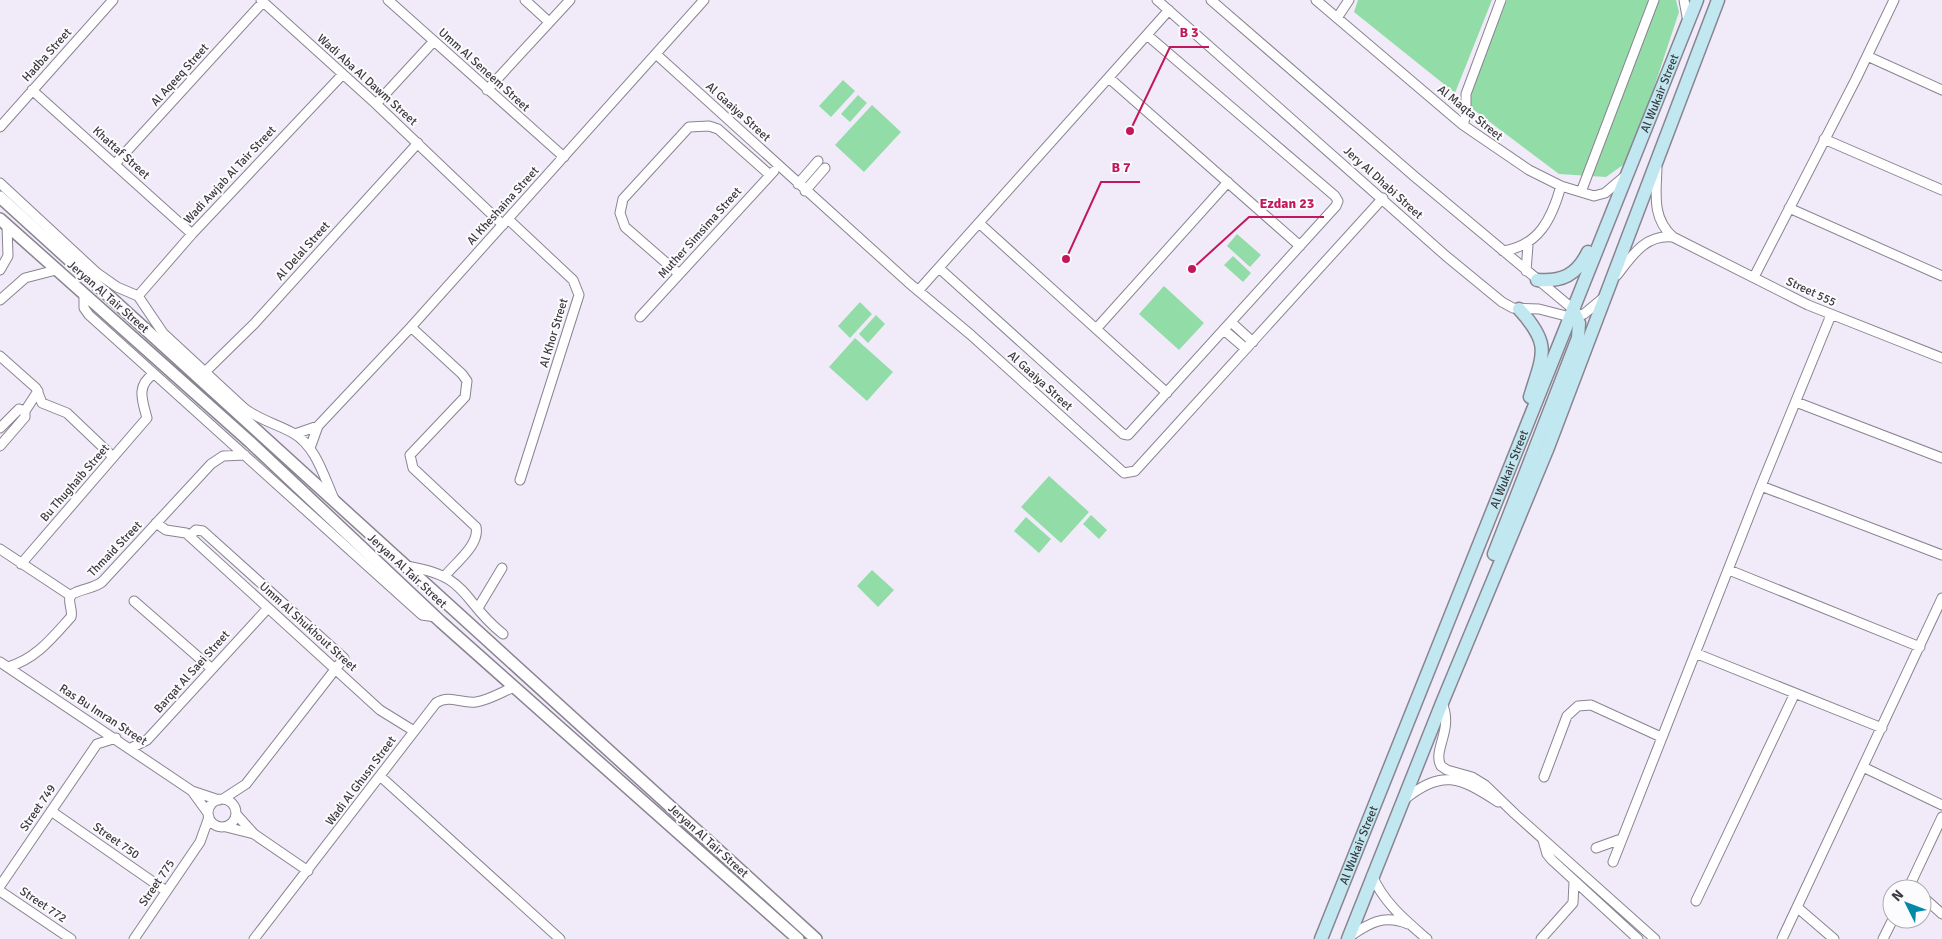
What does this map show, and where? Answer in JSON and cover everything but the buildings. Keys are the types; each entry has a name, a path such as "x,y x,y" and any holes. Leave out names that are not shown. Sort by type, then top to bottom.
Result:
{"main road":[{"name":"Al Wukair Street","path":"1322,939 1573,314 1604,228 1697,0"},
{"name":"Al Wukair Street","path":"1349,938 1372,874 1547,450 1718,0"},
{"path":"1537,280 1558,280 1574,272 1582,264 1595,236 1604,228"},
{"path":"1520,309 1537,330 1542,348 1542,360 1527,408 1530,418"},
{"path":"1475,621 1478,599 1484,580 1578,338 1580,331 1573,314"}],"street":[{"name":"Hadba Street","path":"0,127 113,0"},
{"name":"Umm Al Seneem Street","path":"388,0 564,157"},
{"path":"525,0 549,22"},
{"path":"488,90 570,0"},
{"name":"Al Kheshaina Street","path":"310,448 318,426 657,55 704,0"},
{"name":"Jery Al Dhabi Street","path":"1157,0 1490,293 1508,305 1520,309 1538,309 1573,314"},
{"name":"Jery Al Dhabi Street","path":"1211,0 1537,280 1573,314"},
{"name":"Al Maqta Street","path":"1316,0 1464,125 1516,163 1561,186 1594,196 1602,194 1626,175"},
{"path":"1337,18 1349,0"},
{"path":"1464,125 1466,94 1501,0"},
{"path":"1581,192 1654,0"},
{"path":"1684,0 1688,23"},
{"path":"1754,277 1894,0"},
{"name":"Wadi Aba Al Dawm Street","path":"262,1 505,222"},
{"name":"Al Aqeeq Street","path":"115,164 262,1"},
{"path":"918,291 1169,10"},
{"path":"939,268 1124,434 1130,434 1336,206 1337,197 1147,35"},
{"path":"376,104 433,42"},
{"name":"Al Gaaiya Street","path":"657,55 798,184 1124,473 1135,471 1383,198"},
{"path":"1867,56 1942,90"},
{"name":"Wadi Awjab Al Tair Street","path":"138,296 192,234 342,74"},
{"path":"1109,78 1300,246"},
{"name":"Khattaf Street","path":"32,90 192,234"},
{"path":"680,274 625,227 620,213 623,199 689,127 709,126 718,129 770,175"},
{"path":"1824,138 1942,190"},
{"name":"Al Delal Street","path":"205,372 244,335 418,143"},
{"path":"1657,157 1657,212 1664,228 1673,238"},
{"path":"798,184 818,161"},
{"name":"Muther Simsima Street","path":"640,317 779,165"},
{"path":"806,190 825,168"},
{"path":"1096,329 1228,182"},
{"name":"Jeryan Al Tair Street","path":"0,183 97,273 117,287 138,296 158,328 250,412 295,434 310,448 336,504"},
{"path":"1526,271 1528,245 1545,224 1561,186"},
{"name":"Jeryan Al Tair Street","path":"0,197 816,939"},
{"path":"1789,208 1942,276"},
{"path":"0,270 8,256 3,222"},
{"name":"Jeryan Al Tair Street","path":"3,222 250,442 363,555 436,617 798,939"},
{"name":"Al Khor Street","path":"505,222 573,280 579,294 520,480"},
{"path":"979,223 1167,393"},
{"path":"1573,314 1584,314 1598,304 1611,284 1644,244 1660,237 1673,238"},
{"path":"34,250 46,238"},
{"name":"Street 555","path":"1673,238 1830,315 1942,358"},
{"path":"1503,251 1528,245"},
{"path":"0,300 19,281 56,270"},
{"path":"84,294 84,308 89,315 244,456 363,555"},
{"path":"1613,862 1694,653 1729,570 1760,486 1830,315"},
{"path":"411,326 458,369 467,381 465,397 411,452 410,464 473,522 477,532 475,540 445,576"},
{"path":"1227,326 1253,342"},
{"path":"1227,326 1246,349"},
{"path":"0,356 38,391 42,403 66,413 109,452"},
{"name":"Bu Thughaib Street","path":"21,564 147,418 141,396 141,387 146,379 154,374"},
{"path":"0,446 25,417 25,410 38,391"},
{"path":"1796,402 1942,458"},
{"path":"0,428 17,410 21,408 25,410"},
{"name":"Al Kheshaina Street","path":"295,434 318,426"},
{"path":"226,438 223,456 244,456"},
{"name":"Thmaid Street","path":"71,596 98,585 211,464 223,456"},
{"path":"1760,486 1942,556"},
{"name":"Umm Al Shukhout Street","path":"156,524 166,530 183,531 190,536 383,712 399,720 414,731"},
{"name":"Umm Al Shukhout Street","path":"190,536 196,530 201,530 344,658 335,669"},
{"path":"207,551 215,542"},
{"path":"0,549 71,596 69,600 72,613 70,618 31,658 4,665"},
{"path":"405,566 445,576 462,588 503,634"},
{"path":"478,608 502,568"},
{"path":"1729,570 1920,647"},
{"path":"247,588 255,579"},
{"path":"1782,939 1920,647 1939,613 1942,598"},
{"path":"134,601 212,669"},
{"name":"Barqat Al Saei Street","path":"131,748 147,740 268,608"},
{"path":"1694,653 1882,728"},
{"name":"Ras Bu Imran Street","path":"4,665 131,748 192,791 221,799"},
{"path":"225,827 233,822 246,784 335,669"},
{"name":"Wadi Al Ghusn Street","path":"254,939 440,700 450,698 467,702 479,702 514,687"},
{"path":"1696,901 1795,692"},
{"path":"1442,703 1447,721 1446,732 1438,754 1441,766 1447,770 1479,781 1654,939"},
{"path":"1544,777 1567,716 1578,706 1591,705 1661,737"},
{"path":"93,724 96,744 116,738"},
{"name":"Street 749","path":"0,886 96,744"},
{"path":"1863,767 1942,805"},
{"path":"380,776 556,938"},
{"path":"1402,802 1428,782 1448,780 1479,791 1514,814"},
{"path":"246,784 212,803 208,815 214,824 254,834"},
{"name":"Ras Bu Imran Street","path":"192,791 208,815"},
{"path":"221,799 231,802 254,834 308,872"},
{"name":"Street 750","path":"51,811 166,891"},
{"name":"Street 775","path":"134,939 200,842 208,815"},
{"path":"1913,879 1942,817"},
{"name":"Street 775","path":"200,842 225,827"},
{"path":"1543,839 1547,854 1574,882 1636,938 1654,939"},
{"path":"1596,848 1621,839"},
{"path":"1372,874 1384,898 1427,939"},
{"path":"1541,939 1572,903 1574,882"},
{"name":"Street 772","path":"0,891 71,939"},
{"path":"1572,903 1594,900"},
{"path":"1932,905 1942,914"},
{"path":"1798,908 1834,939"},
{"path":"1349,938 1365,926 1378,920 1393,919 1413,926"}],"green space":[{"path":"1358,0 1492,0 1455,93 1354,12"},
{"path":"1507,0 1676,0 1679,12 1630,160 1606,177 1559,174 1466,104"},
{"path":"843,80 855,91 831,117 819,106"},
{"path":"858,95 867,103 850,122 841,114"},
{"path":"872,105 901,132 864,172 835,145"},
{"path":"1237,234 1261,255 1250,267 1227,246"},
{"path":"1233,256 1251,273 1243,282 1224,265"},
{"path":"1164,286 1204,323 1179,350 1139,314"},
{"path":"860,302 872,314 850,338 838,326"},
{"path":"876,315 885,324 868,343 859,334"},
{"path":"855,338 893,372 867,401 829,367"},
{"path":"1049,476 1089,512 1061,543 1021,507"},
{"path":"1091,515 1107,530 1099,539 1083,524"},
{"path":"1026,517 1051,539 1039,553 1014,531"},
{"path":"872,570 894,590 878,607 857,586"}],"place":[{"name":"B 3","path":"1130,131"},
{"name":"B 7","path":"1066,259"},
{"name":"Ezdan 23","path":"1192,269"}]}
